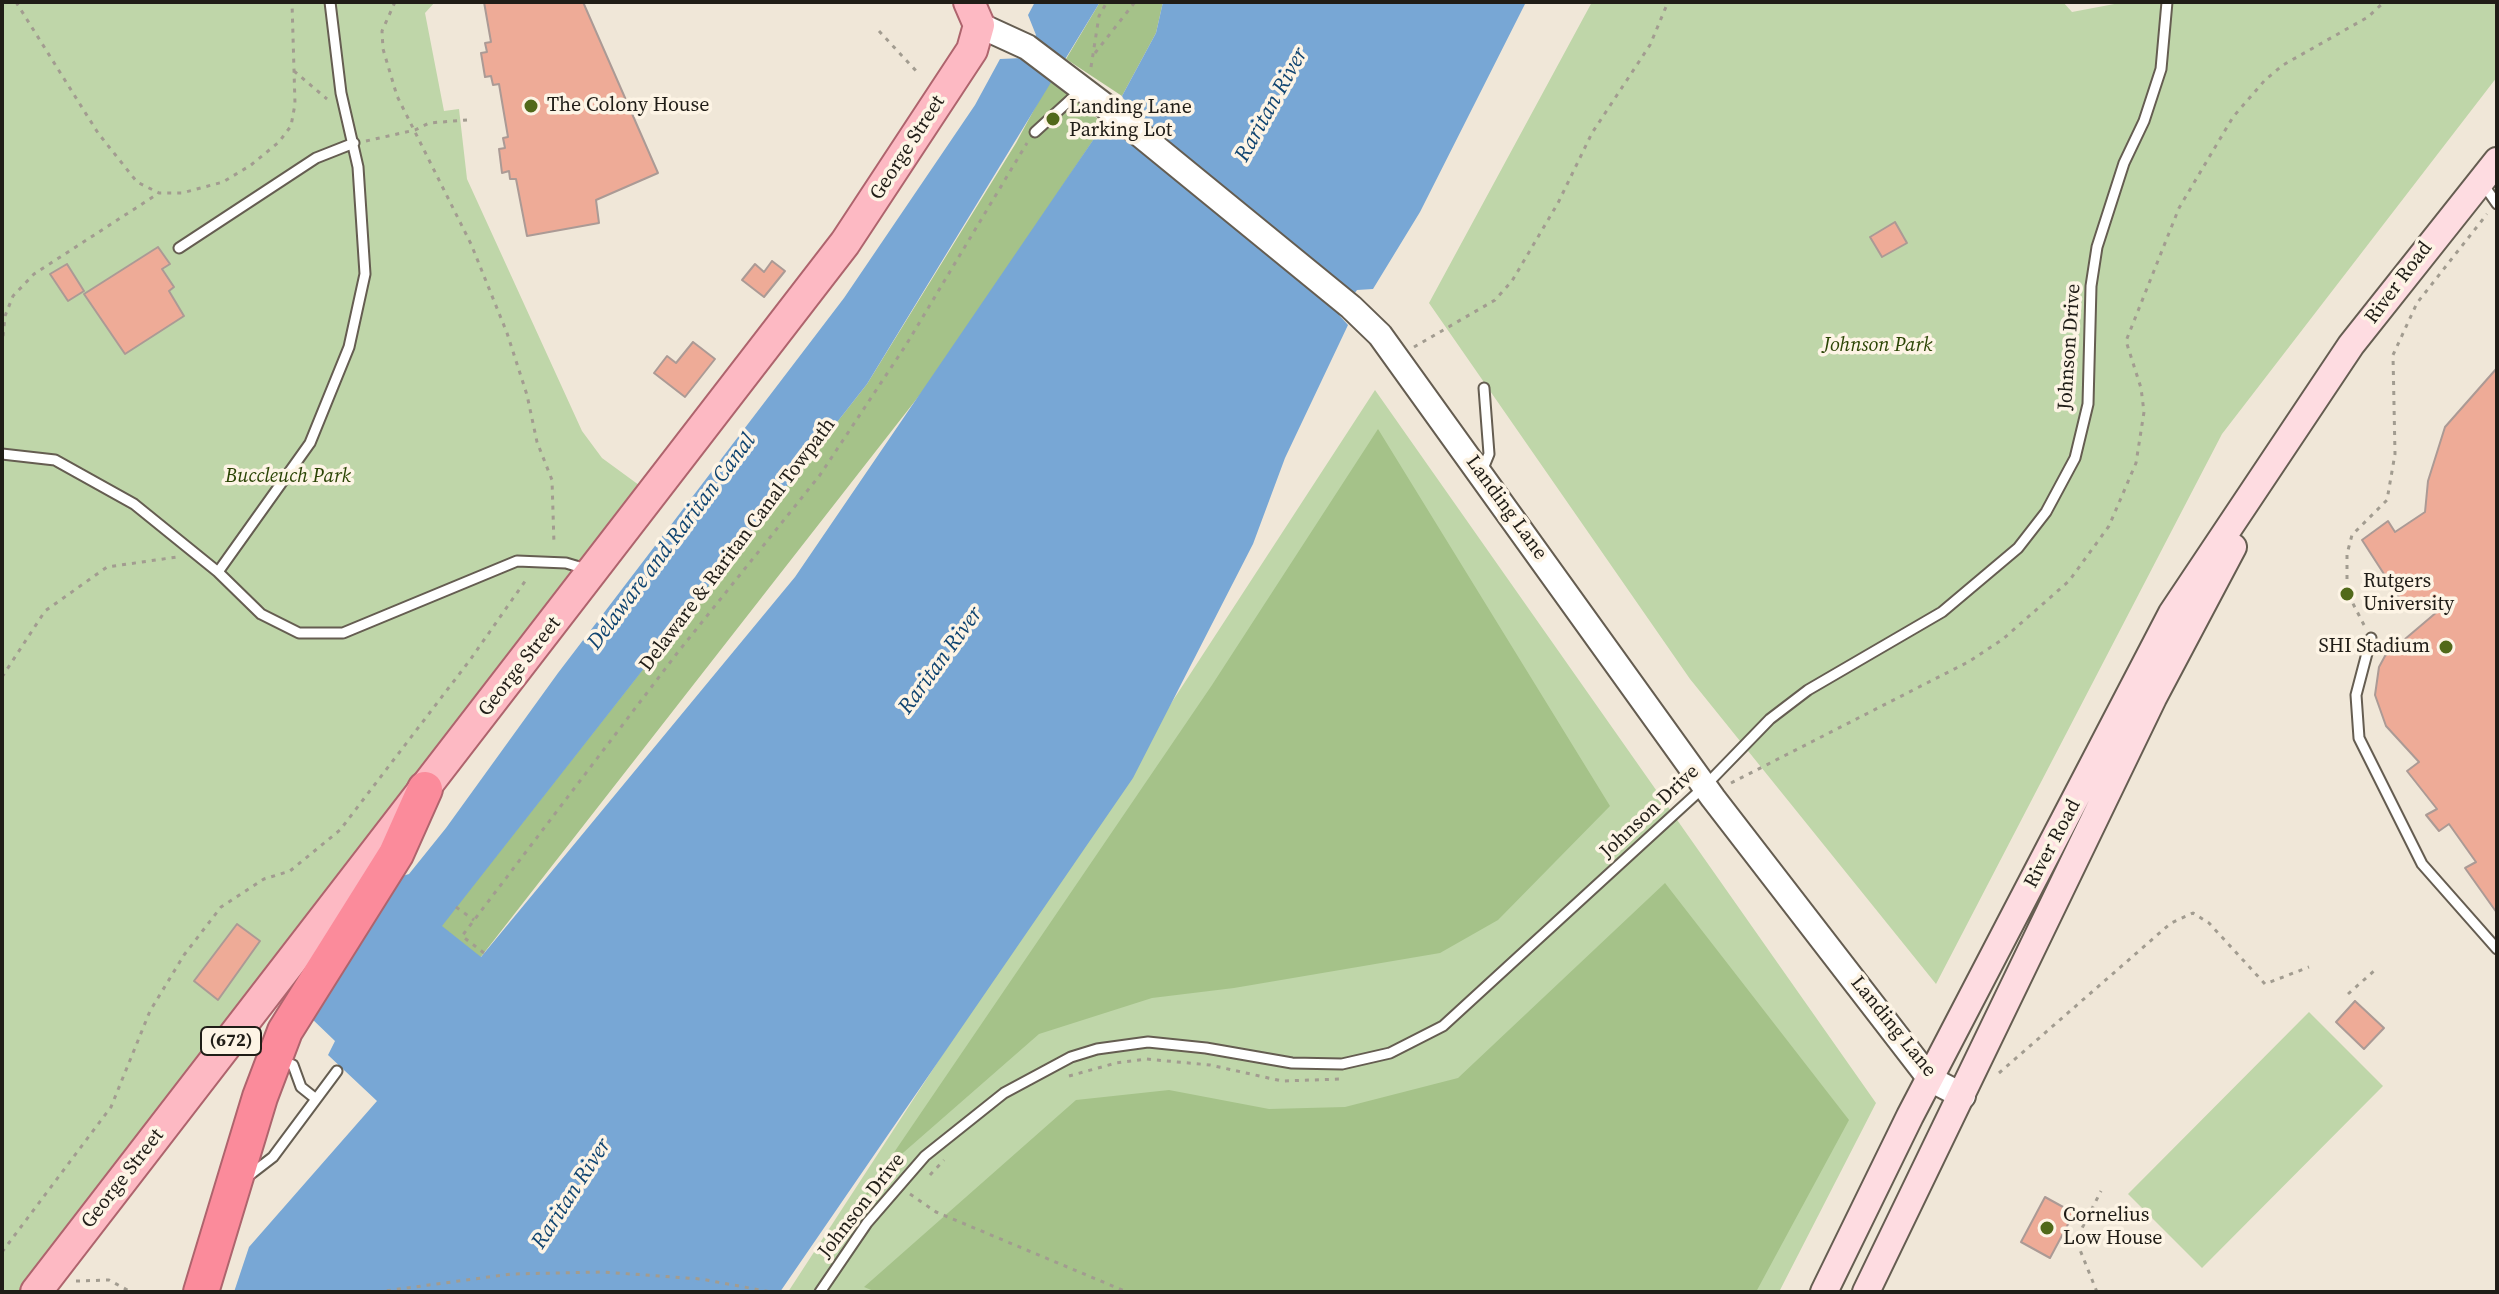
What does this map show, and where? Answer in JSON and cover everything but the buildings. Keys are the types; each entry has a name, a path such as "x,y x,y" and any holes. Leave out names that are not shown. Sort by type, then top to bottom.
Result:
{"highway":[{"path":"201,1292 274,1058 312,985 396,854 425,789"}],"main road":[{"name":"George Street","path":"36,1292 845,243 972,50 974,14"},
{"name":"River Road","path":"1824,1292 1930,1079 2172,613 2351,345 2489,171"},
{"name":"River Road","path":"1866,1292 2153,698 2306,410"}],"street":[{"name":"Landing Lane","path":"974,14 1082,83 1105,106 1351,307 1400,361 1705,786 1930,1079 1963,1096"}],"lane":[{"path":"218,572 310,443 349,347 365,274 354,143 341,93 330,2"},
{"name":"Johnson Drive","path":"820,1292 867,1223 925,1156 1004,1093 1046,1068 1097,1049 1148,1042 1307,1064 1342,1064 1390,1053 1453,1019 1705,786 1770,719 1808,690 1942,612 2018,548 2046,512 2075,458 2088,404 2091,286 2097,247 2124,163 2144,121 2161,69 2167,2"},
{"path":"1035,132 1082,83"},
{"path":"179,248 316,158 354,143"},
{"path":"2489,171 2496,204"},
{"path":"1481,474 1489,454 1484,388"},
{"path":"2,454 55,460 134,504 218,572 261,614 299,633 343,633 517,561 566,563 593,572"},
{"path":"2371,638 2356,695 2359,738 2422,864 2497,949"},
{"path":"274,1058 293,1065 301,1087 316,1099"},
{"path":"232,1186 263,1168 337,1071"}],"path":[{"path":"16,2 98,133 137,182 159,193 182,193 223,182 279,142 291,126 294,71 292,2"},
{"path":"395,2 382,31 383,49 397,96 471,244 511,345 537,442 552,480 554,544"},
{"path":"1095,53 1099,16 1107,2"},
{"path":"1082,83 1095,53 1135,2"},
{"path":"1413,348 1495,300 1512,281 1558,203 1592,133 1650,45 1668,2"},
{"path":"879,31 918,73"},
{"path":"294,71 348,117"},
{"path":"354,143 415,130 429,123 467,120"},
{"name":"Delaware & Raritan Canal Towpath","path":"484,953 462,936 678,652 820,475 906,345 1035,132"},
{"path":"1016,143 1024,148"},
{"path":"2,346 5,316 13,296 34,274 134,206 159,193"},
{"path":"2371,638 2347,592 2347,554 2352,535 2387,500 2395,454 2393,355 2417,303 2496,204"},
{"path":"2,677 45,611 107,567 197,555"},
{"path":"2,1252 111,1107 150,1011 184,955 221,907 264,879 290,871 340,830 470,660 528,577"},
{"path":"456,907 474,920"},
{"path":"1993,1077 2171,923 2193,913 2209,923 2265,984 2309,967"},
{"path":"2348,994 2374,971"},
{"path":"1060,1080 1083,1070 1146,1059 1210,1065 1282,1081 1352,1078"},
{"path":"921,1183 944,1161"},
{"path":"2097,1292 2076,1240 2101,1191"},
{"path":"910,1194 936,1212 1127,1292"},
{"path":"377,1292 511,1274 603,1272 701,1279 771,1292"},
{"path":"75,1281 109,1280 131,1292"}],"green space":[{"name":"Buccleuch Park","path":"2,2 435,2 425,13 444,111 459,109 467,179 582,431 602,458 643,488 19,1292 2,1292"},
{"path":"1100,2 1163,2 1156,33 1122,96 1066,59"},
{"name":"Johnson Park","path":"1592,2 2063,2 2072,12 2125,2 2497,2 2497,77 2222,434 1936,984 1690,679 1429,303"},
{"path":"1050,80 1104,124 940,369 480,958 441,926 867,384 1016,143"},
{"path":"1375,390 1876,1103 1779,1292 788,1292"},
{"path":"1378,429 1610,806 1498,920 1440,953 1234,988 1152,998 1039,1034 896,1159 846,1223 1212,685"},
{"path":"1665,883 1849,1120 1756,1292 876,1292 864,1287 1076,1100 1169,1090 1269,1109 1345,1107 1458,1078"},
{"path":"2309,1012 2383,1086 2202,1268 2128,1194"}],"water":[{"path":"1035,2 1100,2 867,384 442,926 481,957 795,577 1104,124 1117,124 1128,107 1122,96 1156,33 1163,2 1526,2 1420,212 1373,289 1357,290 1339,315 1348,325 1285,458 1253,544 1133,778 780,1292 234,1292 249,1247 377,1101 328,1055 335,1041 310,1017 396,878 409,874 446,828 558,673 844,298 975,105 1000,59 1023,58 1036,35 1028,15"}],"place":[{"name":"The Colony House","path":"531,106"},
{"name":"Landing Lane Parking Lot","path":"1053,119"},
{"name":"Rutgers University","path":"2347,594"},
{"name":"SHI Stadium","path":"2446,647"},
{"name":"Cornelius Low House","path":"2047,1228"}],"water label":[{"name":"Raritan River","path":"1272,105"},
{"name":"Delaware and Raritan Canal","path":"672,542"},
{"name":"Raritan River","path":"941,661"},
{"name":"Raritan River","path":"572,1194"}]}
